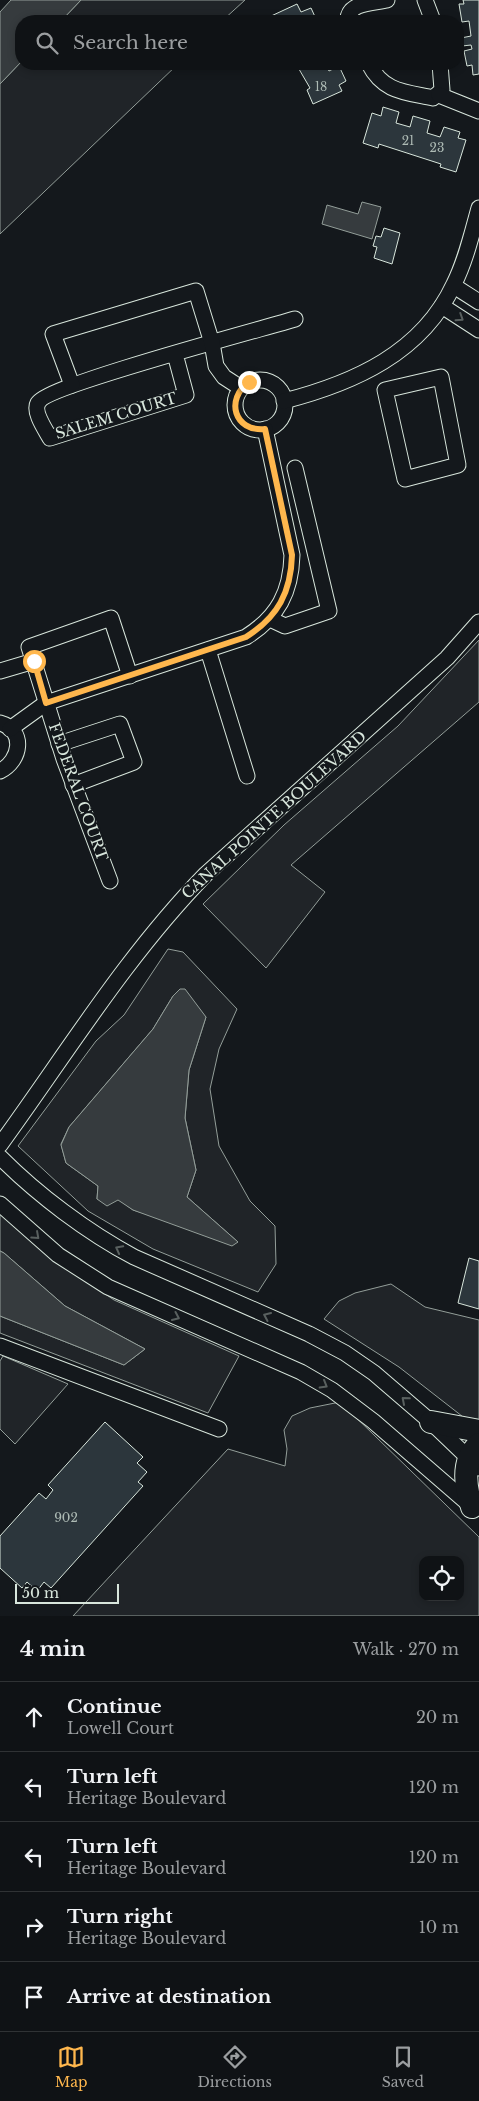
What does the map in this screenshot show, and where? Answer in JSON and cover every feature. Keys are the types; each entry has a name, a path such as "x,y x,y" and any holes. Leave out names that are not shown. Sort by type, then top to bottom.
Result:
{"highway":[{"path":"431,1422 479,1431"},
{"path":"476,1457 465,1477 476,1510"}],"street":[{"path":"349,15 350,11 356,6 387,0"},
{"path":"425,0 431,15"},
{"path":"373,70 378,78 391,88 433,98 439,95 442,90 440,70"},
{"path":"439,95 479,111"},
{"path":"284,401 344,383 373,370 406,347 442,306 454,286 462,268 479,208"},
{"path":"454,286 479,302"},
{"path":"72,385 53,334 196,291 212,343 216,366 224,377 241,388"},
{"path":"442,306 479,330"},
{"name":"SALEM COURT","path":"175,354 186,395 50,438 37,410 37,404 42,398 72,385 175,354 212,343 295,319"},
{"path":"373,370 385,390 406,479 458,465 441,377 385,390"},
{"path":"267,381 281,391 284,401 284,411 280,419 274,426 265,429 251,428 243,424 237,416 234,407 236,397 241,388 249,382 267,381"},
{"path":"0,770 8,767 18,752 18,742 5,726 46,703 246,637 270,619 287,591 292,573 292,555 265,429"},
{"path":"270,619 285,626 329,611 295,468"},
{"path":"0,671 34,661 29,647 111,618 130,676"},
{"name":"CANAL POINTE BOULEVARD","path":"0,1145 114,982 187,893 447,658 479,622"},
{"path":"208,650 247,776"},
{"name":"FEDERAL COURT","path":"34,661 73,785 110,881"},
{"path":"59,744 120,724 134,762 73,785"},
{"path":"0,1157 81,1225 107,1243 134,1257 309,1334 345,1353 374,1373 431,1422 476,1457"},
{"path":"0,1204 58,1255 108,1287 301,1372 332,1390 373,1421 476,1510"},
{"path":"0,1346 219,1429"}],"shaded area":[{"path":"11,0 81,0 67,15 15,15 15,68 0,84 0,12"},
{"path":"81,0 245,0 229,15 67,15"},
{"path":"15,68 15,70 172,70 0,234 0,84"},
{"path":"362,202 381,207 372,239 322,224 327,205 358,214"},
{"path":"479,640 479,702 291,865 325,892 266,968 203,904 284,825 398,726"},
{"path":"168,949 183,952 237,1009 219,1049 210,1089 219,1146 250,1201 275,1226 276,1264 258,1292 153,1249 88,1211 18,1146 96,1041 124,1015","holes":["173,996 206,1017 189,1070 185,1118 196,1170 187,1197 238,1242 133,1210 118,1199 97,1199 98,1186 66,1163 61,1144 69,1127 153,1029"]},
{"path":"180,989 185,989 206,1017 189,1070 185,1118 196,1170 187,1197 238,1242 232,1246 133,1210 118,1200 107,1206 97,1199 98,1186 66,1163 61,1145 69,1127 153,1029 173,996"},
{"path":"0,1212 57,1261 114,1300 239,1356 208,1413 0,1333 0,1316 124,1365 145,1349 65,1306 0,1251"},
{"path":"0,1251 65,1306 145,1349 124,1365 0,1316"},
{"path":"391,1284 425,1307 479,1320 479,1421 467,1420 399,1367 324,1319 339,1301 355,1293"},
{"path":"3,1356 68,1384 15,1444 0,1429 0,1361"},
{"path":"340,1402 479,1537 479,1616 73,1616 228,1449 285,1466 287,1449 284,1430 292,1416 310,1408"}],"building":[{"path":"463,0 479,0 479,74 473,75 472,65 467,66 464,51 472,49 471,45 464,46 464,37 471,36 469,21 464,22 464,15 461,15 459,4 464,4"},
{"path":"297,4 301,12 311,8 314,15 273,15"},
{"path":"300,70 341,70 346,81 339,85 342,91 313,104 307,90 310,88"},
{"path":"383,107 399,112 396,123 410,127 413,116 430,121 427,133 440,137 444,127 460,132 458,138 466,140 456,172 440,167 441,164 379,144 378,148 363,143 372,113 381,116"},
{"path":"384,228 400,233 392,264 374,258 377,247 373,246 376,236 381,237"},
{"path":"469,1258 479,1261 479,1309 458,1303"},
{"path":"105,1422 143,1457 137,1463 147,1472 138,1482 143,1486 51,1588 44,1582 37,1591 27,1582 22,1588 0,1568 0,1536 39,1493 46,1499 53,1490 48,1485"}],"route":[{"path":"34,661 46,703 246,637 261,628 270,619 280,606 287,591 292,573 292,555 265,429 251,428 243,424 237,416 234,407 236,397 241,388 249,382"}]}
